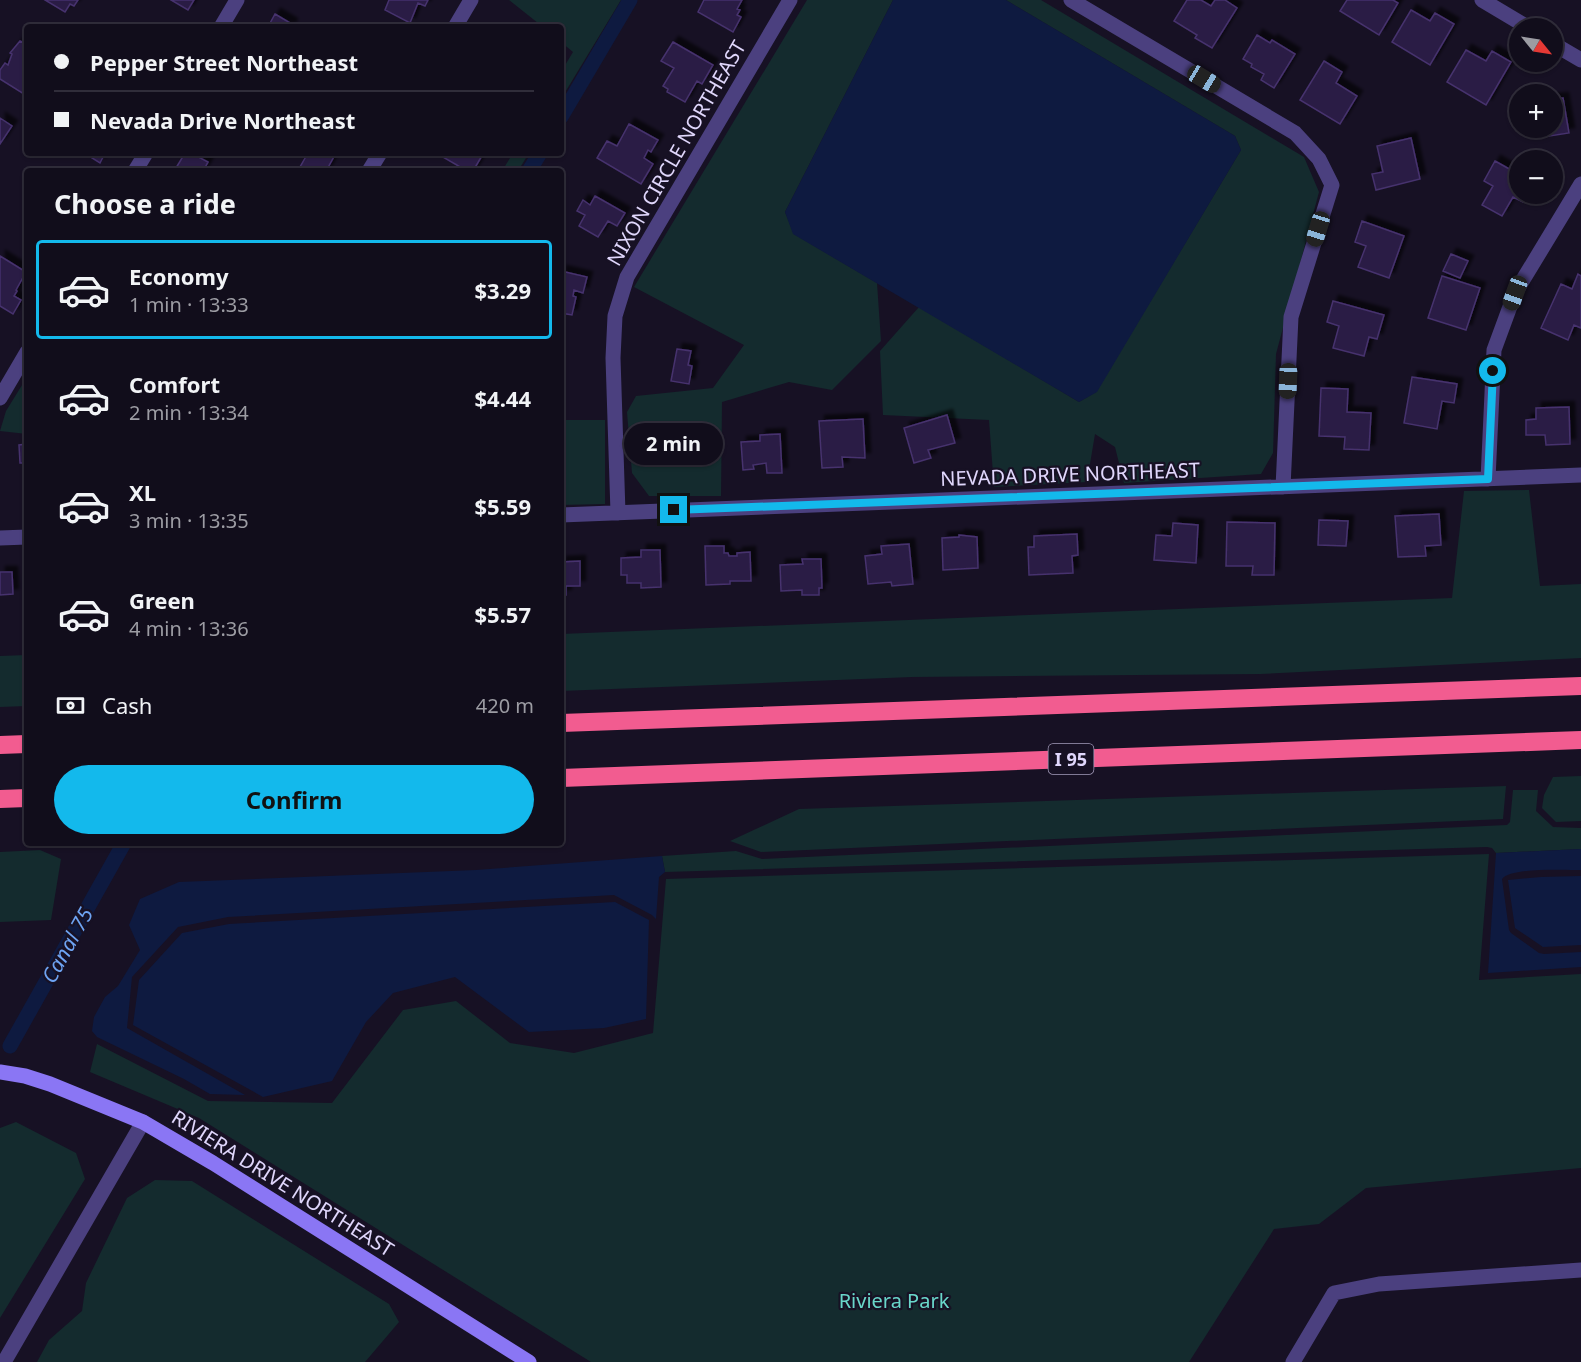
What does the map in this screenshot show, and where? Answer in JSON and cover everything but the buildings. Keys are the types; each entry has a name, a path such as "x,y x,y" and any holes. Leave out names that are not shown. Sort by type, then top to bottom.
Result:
{"highway":[{"path":"564,723 1581,686"},
{"name":"I 95","path":"564,778 1581,740"},
{"path":"0,745 24,744"},
{"path":"0,799 24,798"}],"street":[{"path":"222,24 237,0"},
{"path":"457,24 471,0"},
{"name":"NIXON CIRCLE NORTHEAST","path":"618,513 613,358 615,316 627,277 790,0"},
{"path":"1071,0 1295,133 1319,159 1332,185 1291,317 1283,487"},
{"path":"1482,0 1512,18"},
{"path":"1563,49 1581,60"},
{"path":"1488,479 1494,350 1515,293 1581,184"},
{"path":"0,398 24,357"},
{"name":"NEVADA DRIVE NORTHEAST","path":"564,515 1581,475"},
{"path":"0,538 24,537"},
{"name":"RIVIERA DRIVE NORTHEAST","path":"0,1072 25,1076 50,1084 143,1122 213,1163 529,1362"},
{"path":"3,1362 143,1122"},
{"path":"1293,1362 1334,1293 1379,1284 1581,1270"}],"green space":[{"path":"509,0 621,0 564,94 564,67 573,52 564,44 564,24 539,24"},
{"path":"807,0 893,0 785,212 794,234 877,283 881,341 832,390 789,382 722,402 721,496 649,496 632,473 627,412 636,396 713,388 744,345 634,287"},
{"path":"1006,0 1041,0 1304,157 1319,192 1276,354 1273,453 1261,474 1124,483 1115,447 1095,434 1087,482 994,487 989,420 883,415 880,351 919,307 1079,402 1096,392 1241,150 1235,136"},
{"path":"511,156 527,156 520,168 504,168"},
{"path":"24,382 24,434 0,431 6,411"},
{"path":"564,420 605,420 605,504 564,505"},
{"path":"1529,490 1540,586 1581,584 1581,658 1260,674 912,677 564,691 564,634 1452,598 1464,491"},
{"path":"24,655 24,706 0,707 0,656"},
{"path":"1581,776 1581,821 1556,822 1542,808 1544,795 1553,777"},
{"path":"1506,786 1503,819 761,852 730,841 799,809"},
{"path":"1513,790 1538,790 1536,811 1553,827 1581,828 1581,849 1496,853 1492,848 1487,847 665,872 662,856 736,851 762,859 1507,825 1510,822"},
{"path":"40,850 61,859 51,920 0,922 0,852"},
{"name":"Riviera Park","path":"1489,854 1479,980 1581,974 1581,1168 1366,1188 1319,1224 1274,1229 1189,1362 591,1362 199,1118 90,1072 97,1044 208,1101 332,1103 403,1010 456,1001 510,1043 574,1053 653,1033 666,879"},
{"path":"16,1122 76,1153 85,1179 0,1318 0,1128"},
{"path":"155,1180 192,1181 389,1304 399,1322 365,1362 37,1362 49,1340 82,1311 86,1283 127,1198"}],"water":[{"path":"893,0 1006,0 1235,136 1241,150 1097,392 1079,402 793,234 785,212"},
{"path":"1581,849 1581,870 1526,871 1507,875 1502,879 1511,933 1539,953 1581,952 1581,967 1488,973 1496,853"},
{"path":"662,856 665,872 659,877 656,919 614,895 228,917 178,927 132,977 127,1028 245,1095 210,1094 97,1037 92,1031 94,1017 105,997 118,986 140,950 129,925 140,899 179,882 476,870"},
{"path":"1581,876 1581,945 1543,947 1515,928 1508,880"},
{"path":"615,902 649,920 646,1019 604,1028 529,1032 455,977 393,993 366,1022 332,1081 263,1097 133,1025 139,980 182,933 229,924"}],"waterway":[{"name":"Canal 75","path":"564,112 630,0"},
{"name":"Canal 75","path":"531,168 538,156"},
{"name":"Canal 75","path":"10,1046 122,846"}],"route":[{"path":"674,510 1488,479 1493,371"}]}
